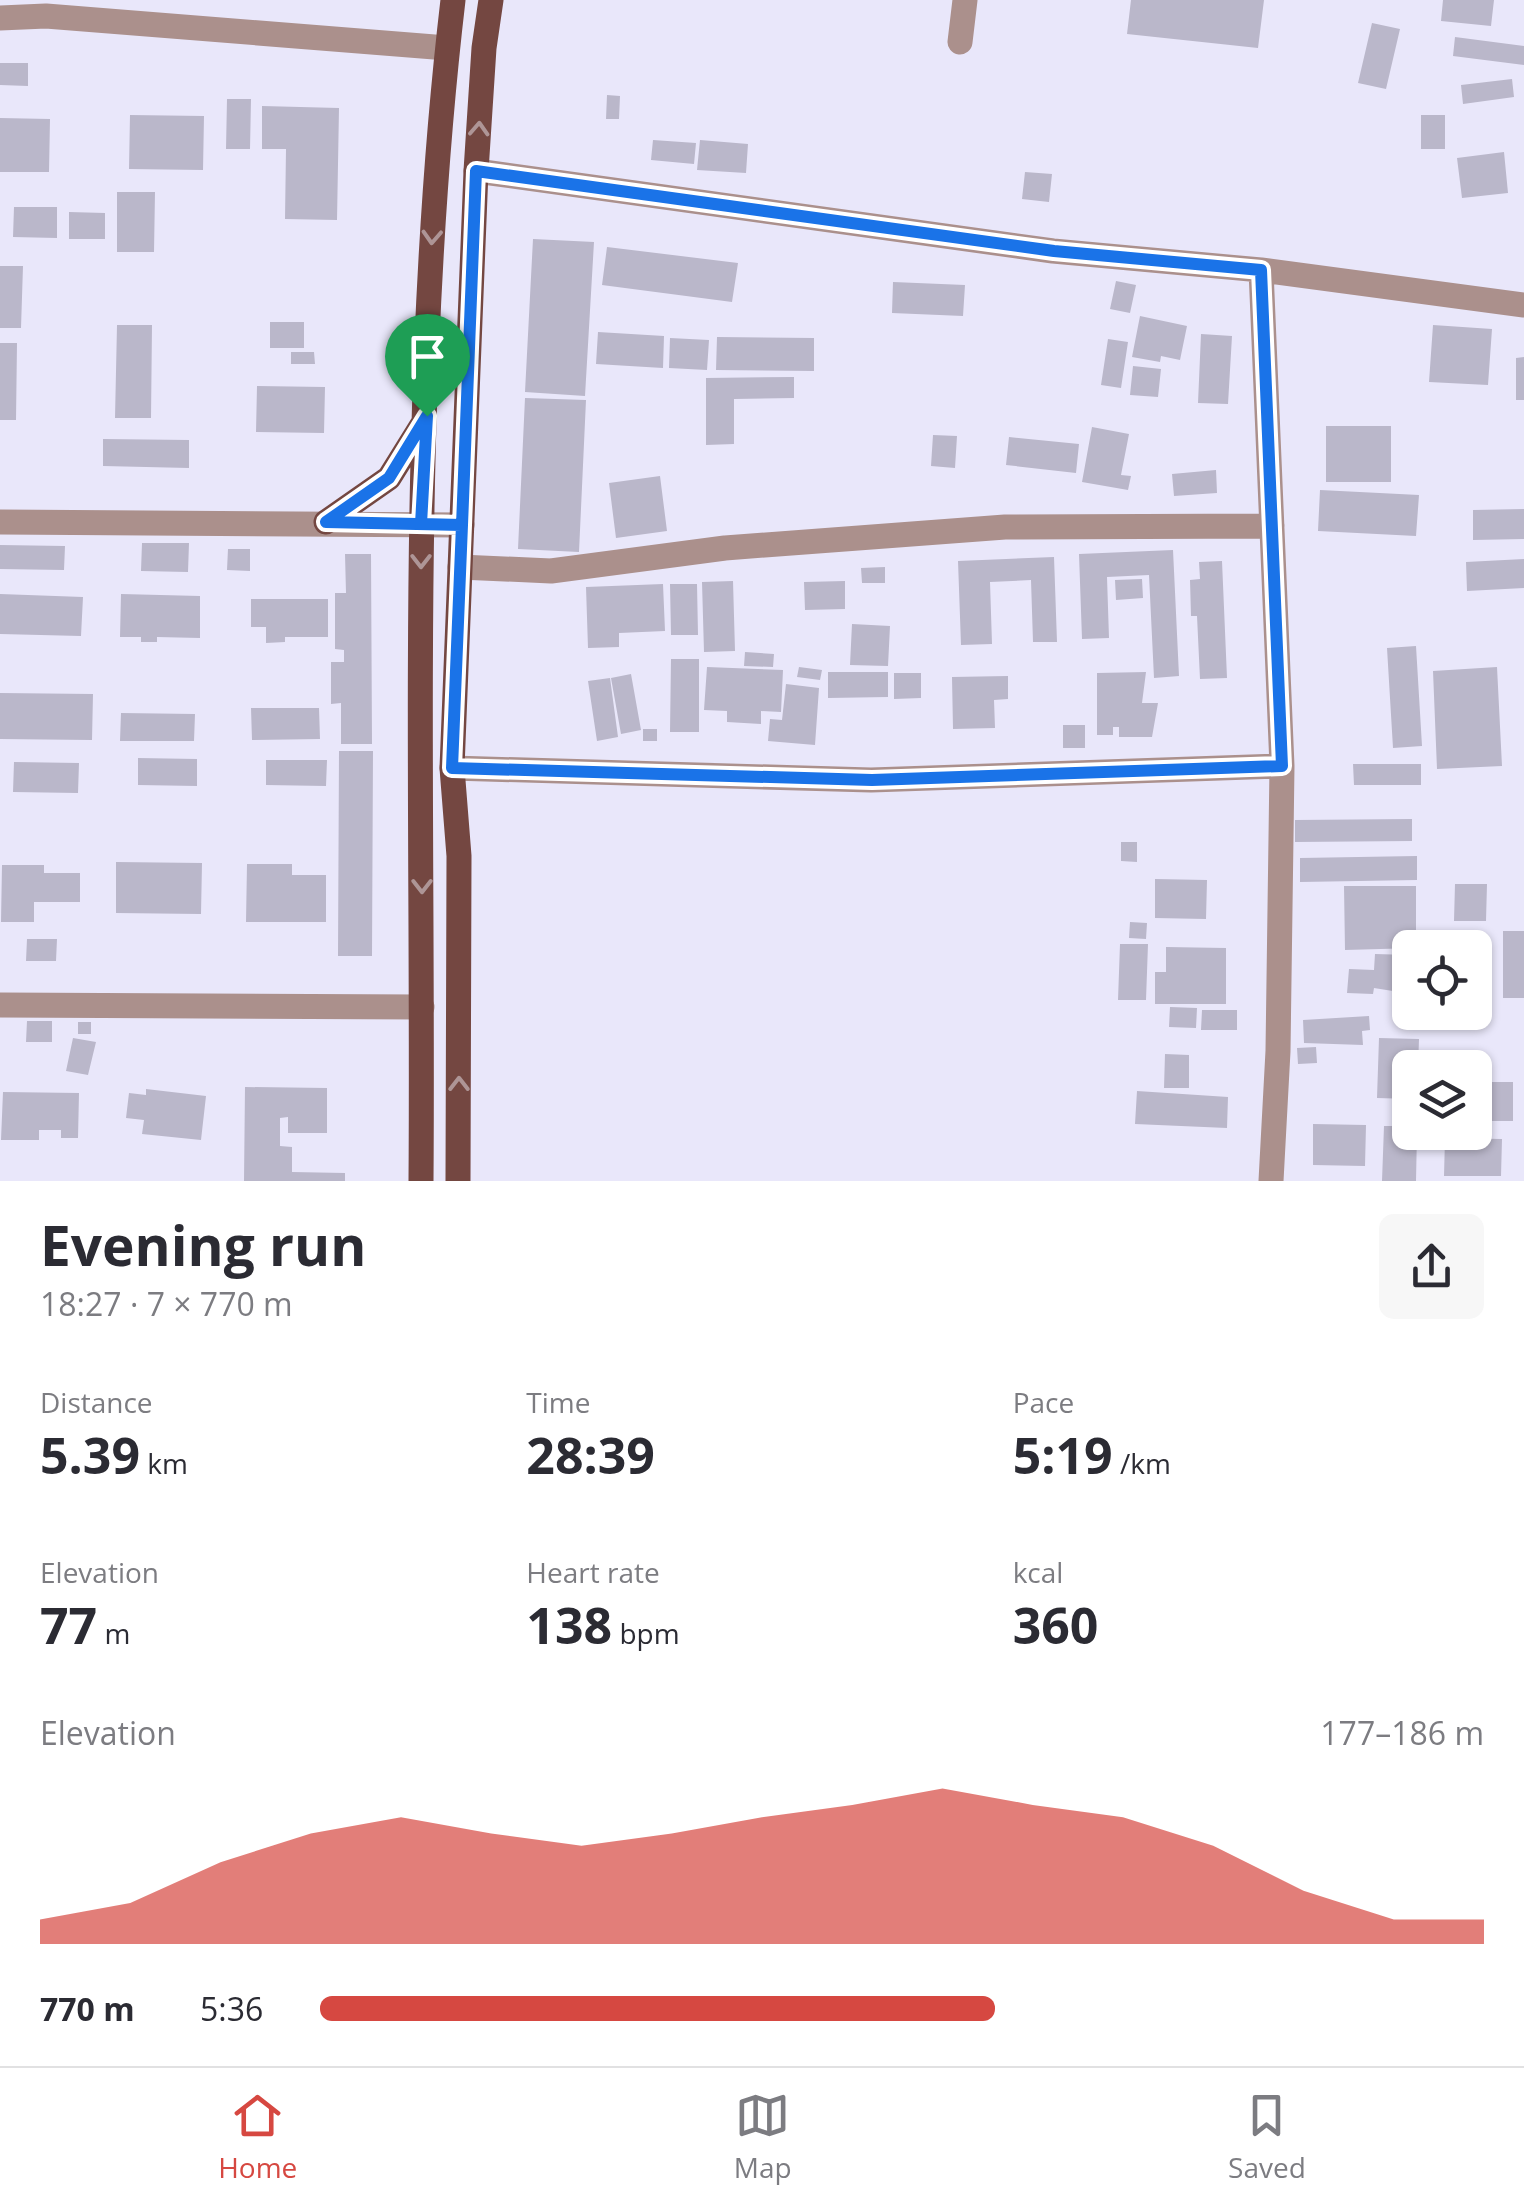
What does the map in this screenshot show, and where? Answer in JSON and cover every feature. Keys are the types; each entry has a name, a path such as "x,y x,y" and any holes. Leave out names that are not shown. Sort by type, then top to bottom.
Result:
{"main road":[{"path":"421,1181 421,524 432,232 453,0"},
{"path":"458,1181 460,856 452,768 476,171 491,0"},
{"path":"326,522 389,478 427,416"}],"street":[{"path":"960,42 965,0"},
{"path":"0,18 46,8 448,48"},
{"path":"476,171 1054,251 1261,270 1524,305"},
{"path":"1261,270 1282,766 1278,1051 1271,1181"},
{"path":"0,522 462,525"},
{"path":"460,567 551,572 725,548 1005,527 1272,526"},
{"path":"452,768 872,780 1282,766"},
{"path":"0,1005 422,1007"}],"building":[{"path":"1131,0 1264,0 1258,48 1127,34"},
{"path":"1443,0 1494,0 1491,26 1441,21"},
{"path":"1372,23 1400,29 1386,89 1358,83"},
{"path":"1455,37 1524,46 1524,65 1453,56"},
{"path":"0,63 28,63 28,86 0,85"},
{"path":"1512,79 1514,97 1463,104 1461,85"},
{"path":"607,95 620,96 619,119 606,119"},
{"path":"227,99 251,99 250,149 226,149"},
{"path":"262,106 339,108 337,220 285,219 286,149 262,149"},
{"path":"130,115 204,116 203,170 129,169"},
{"path":"1421,115 1445,115 1445,149 1421,149"},
{"path":"0,118 50,119 49,172 0,172"},
{"path":"653,140 696,143 694,164 651,160"},
{"path":"700,140 748,144 746,173 697,170"},
{"path":"1504,152 1508,193 1462,198 1457,158"},
{"path":"1025,172 1052,174 1049,202 1022,199"},
{"path":"117,192 155,192 154,252 117,252"},
{"path":"14,207 57,207 57,238 13,237"},
{"path":"69,212 105,213 105,239 69,239"},
{"path":"533,239 594,242 585,396 525,392"},
{"path":"607,247 738,263 732,302 602,285"},
{"path":"0,266 23,266 21,328 0,328"},
{"path":"1116,281 1136,285 1130,313 1110,309"},
{"path":"893,282 965,285 963,316 892,313"},
{"path":"1140,316 1187,326 1180,360 1161,356 1160,362 1132,357"},
{"path":"270,322 304,322 304,348 270,348"},
{"path":"117,325 152,325 151,418 115,418"},
{"path":"1433,325 1492,329 1488,385 1429,382"},
{"path":"598,332 664,336 663,368 596,364"},
{"path":"1201,334 1232,336 1228,404 1198,403"},
{"path":"717,337 814,338 814,371 716,370"},
{"path":"670,338 709,340 707,370 669,368"},
{"path":"1108,339 1128,342 1121,388 1101,385"},
{"path":"0,343 17,343 16,420 0,420"},
{"path":"291,352 314,352 315,364 291,364"},
{"path":"1524,357 1524,400 1516,400 1516,358"},
{"path":"1133,366 1161,369 1158,397 1130,395"},
{"path":"794,377 794,398 734,399 734,444 706,445 706,378"},
{"path":"257,386 325,387 324,433 256,432"},
{"path":"525,398 586,400 579,552 518,549"},
{"path":"1326,426 1391,426 1391,482 1326,482"},
{"path":"1092,427 1129,434 1121,475 1131,476 1128,490 1082,482"},
{"path":"933,435 957,436 955,468 931,466"},
{"path":"1009,437 1079,444 1076,473 1006,465"},
{"path":"103,439 189,440 189,468 103,466"},
{"path":"1216,470 1217,493 1174,496 1172,474"},
{"path":"660,476 667,531 616,538 609,483"},
{"path":"1320,490 1419,495 1416,536 1318,531"},
{"path":"1524,509 1524,539 1473,540 1473,510"},
{"path":"142,543 189,543 188,572 141,571"},
{"path":"0,545 65,546 64,570 0,569"},
{"path":"228,549 250,549 250,571 227,570"},
{"path":"1173,550 1179,676 1154,678 1149,575 1107,577 1109,638 1082,639 1079,554"},
{"path":"345,554 371,554 372,744 341,744 341,703 331,704 331,662 344,662 344,650 335,649 335,593 346,593"},
{"path":"1054,557 1057,642 1033,642 1031,580 990,582 992,644 961,645 958,561"},
{"path":"1524,559 1524,588 1467,591 1466,562"},
{"path":"1222,561 1227,678 1200,679 1197,616 1191,616 1190,580 1200,579 1199,562"},
{"path":"885,567 885,583 862,583 861,568"},
{"path":"1142,579 1143,598 1116,600 1115,580"},
{"path":"733,581 735,651 704,652 702,582"},
{"path":"845,581 845,609 805,610 804,582"},
{"path":"663,584 665,631 619,633 619,647 588,648 586,587"},
{"path":"670,584 697,584 698,635 671,635"},
{"path":"0,594 83,597 81,636 0,634"},
{"path":"121,594 200,596 200,638 157,637 157,642 141,642 141,637 120,637"},
{"path":"251,599 328,599 328,637 285,637 285,642 266,643 266,627 251,627"},
{"path":"852,624 890,626 888,666 850,665"},
{"path":"1416,646 1422,746 1393,748 1387,648"},
{"path":"745,652 774,654 773,667 744,666"},
{"path":"671,659 699,659 699,732 670,732"},
{"path":"707,667 783,670 781,712 761,711 761,724 727,722 727,711 704,710"},
{"path":"799,667 822,670 820,680 797,677"},
{"path":"1497,667 1502,766 1437,769 1433,671"},
{"path":"828,672 888,672 888,697 828,698"},
{"path":"1146,672 1142,703 1158,703 1152,737 1119,737 1119,727 1113,727 1113,735 1097,735 1097,673"},
{"path":"894,673 921,673 921,698 894,699"},
{"path":"631,674 641,730 621,734 611,678"},
{"path":"1008,676 1008,699 994,700 995,728 953,729 952,677"},
{"path":"610,678 618,737 597,741 588,681"},
{"path":"786,684 819,688 815,745 768,741 770,719 782,720"},
{"path":"0,693 93,694 92,740 0,739"},
{"path":"251,708 319,708 320,739 252,740"},
{"path":"121,713 195,714 194,741 120,741"},
{"path":"1063,725 1085,725 1085,748 1063,748"},
{"path":"643,729 657,729 657,741 643,741"},
{"path":"339,751 373,751 372,956 338,956"},
{"path":"138,758 197,759 197,786 138,785"},
{"path":"266,760 327,760 326,786 266,785"},
{"path":"14,762 79,763 78,793 13,792"},
{"path":"1353,764 1421,764 1421,785 1354,785"},
{"path":"1412,819 1412,841 1295,842 1295,820"},
{"path":"1121,842 1137,842 1137,862 1121,861"},
{"path":"1417,856 1417,880 1300,882 1300,858"},
{"path":"116,862 202,863 201,914 116,913"},
{"path":"247,864 292,864 292,875 326,875 326,922 246,922"},
{"path":"2,865 44,865 44,873 80,873 80,902 34,902 34,922 1,922"},
{"path":"1155,879 1207,880 1206,919 1155,918"},
{"path":"1455,884 1487,884 1486,921 1454,921"},
{"path":"1344,886 1416,886 1416,930 1392,930 1392,949 1345,950"},
{"path":"1130,922 1147,923 1146,939 1129,938"},
{"path":"1503,931 1524,931 1524,998 1503,998"},
{"path":"27,939 57,939 56,961 26,961"},
{"path":"1120,944 1148,944 1146,1000 1118,1000"},
{"path":"1166,947 1226,948 1226,1004 1155,1004 1155,972 1166,972"},
{"path":"1375,954 1392,954 1392,991 1374,988 1373,994 1347,993 1349,969 1374,970"},
{"path":"1170,1007 1197,1008 1196,1028 1169,1027"},
{"path":"1202,1010 1237,1010 1237,1030 1201,1030"},
{"path":"1369,1016 1370,1030 1362,1031 1363,1045 1304,1043 1303,1020"},
{"path":"27,1021 52,1021 52,1042 26,1042"},
{"path":"78,1022 91,1022 91,1034 78,1034"},
{"path":"73,1038 96,1042 88,1075 66,1071"},
{"path":"1379,1038 1419,1039 1419,1050 1392,1050 1392,1098 1377,1098"},
{"path":"1316,1047 1317,1063 1298,1064 1297,1048"},
{"path":"1165,1054 1189,1055 1189,1088 1164,1088"},
{"path":"1492,1082 1513,1082 1513,1121 1492,1121"},
{"path":"245,1087 327,1088 327,1133 288,1133 288,1117 280,1118 280,1146 292,1147 292,1172 345,1173 345,1181 244,1181"},
{"path":"146,1089 206,1096 201,1140 142,1134 144,1120 126,1118 129,1093 146,1095"},
{"path":"1137,1091 1228,1097 1227,1128 1135,1124"},
{"path":"3,1092 79,1093 78,1138 61,1138 61,1130 39,1130 39,1140 1,1140"},
{"path":"1313,1124 1366,1125 1365,1166 1313,1165"},
{"path":"1384,1126 1392,1126 1392,1150 1417,1150 1416,1181 1382,1181"},
{"path":"1492,1139 1502,1139 1501,1176 1444,1176 1445,1150 1492,1150"}],"route":[{"path":"427,416 389,478 326,522 462,525 452,768 872,780 1282,766 1261,270 1054,251 476,171 462,525 421,524 427,416"}]}
